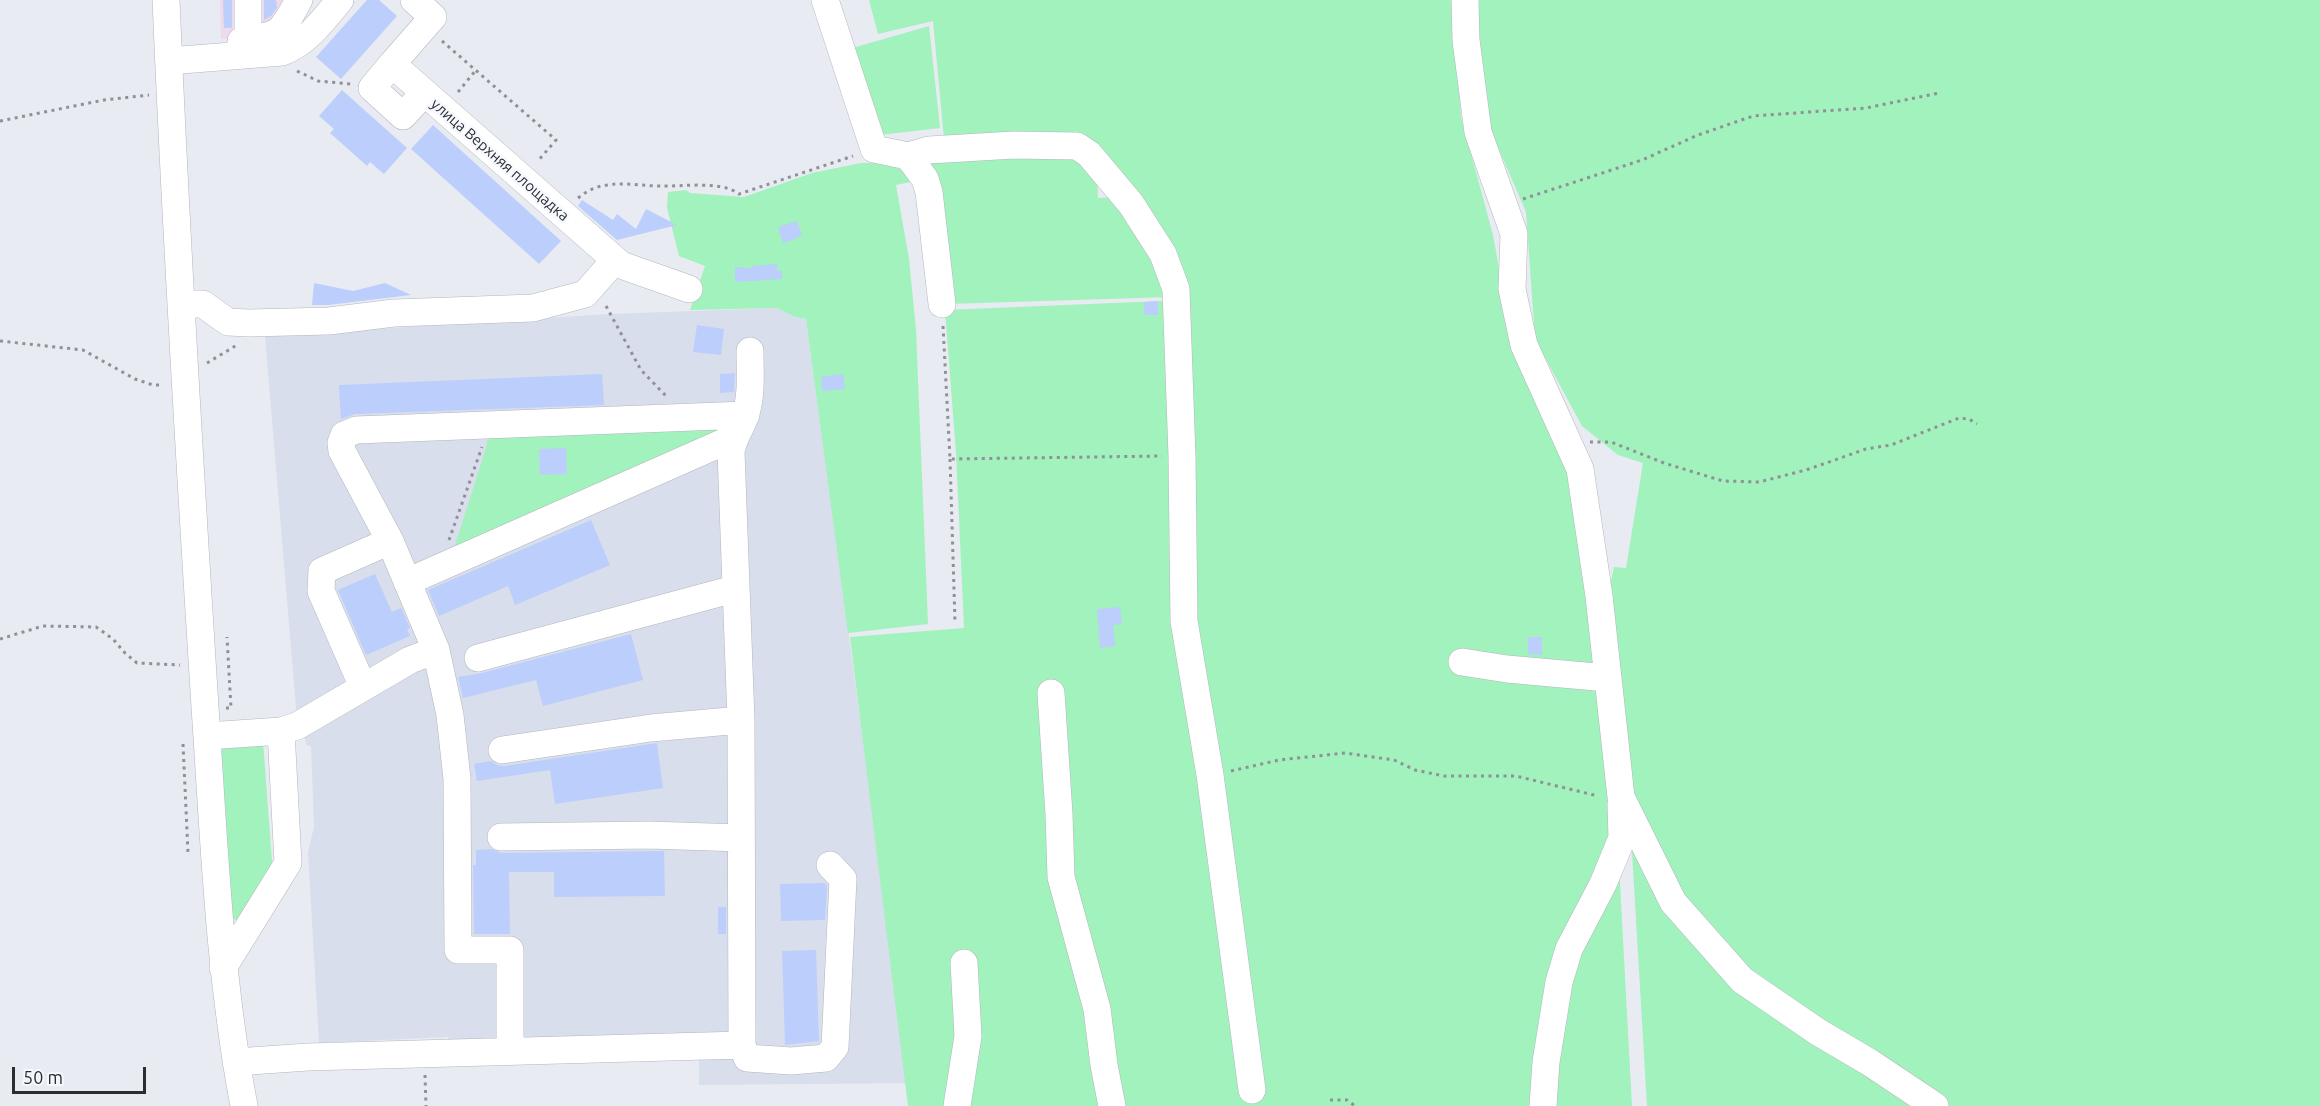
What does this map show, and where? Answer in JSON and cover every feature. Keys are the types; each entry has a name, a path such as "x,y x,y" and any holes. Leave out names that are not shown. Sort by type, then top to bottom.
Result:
{"street":[{"path":"166,0 181,304 216,895 236,1062 244,1106"},
{"path":"248,0 248,40"},
{"path":"207,58 219,45 268,37 279,32 299,0"},
{"path":"169,61 282,52 292,49 303,42 340,0"},
{"path":"414,0 433,17 425,26"},
{"path":"825,0 874,149 908,156 929,150 1014,144 1077,146 1089,154 1131,204 1163,254 1176,289 1182,456 1184,621 1210,775 1252,1090"},
{"path":"1465,0 1466,40 1478,132 1514,234 1512,289 1524,345 1580,469 1599,596 1621,797 1622,838 1603,884 1569,949 1559,982 1546,1062 1543,1106"},
{"name":"улица Верхняя площадка","path":"425,26 392,64 621,265 689,289"},
{"path":"908,156 925,179 929,192 942,304"},
{"path":"181,304 202,304 228,322 258,323 329,321 394,313 533,308 585,294 615,260"},
{"path":"407,582 733,438 740,431 750,397 750,351"},
{"path":"510,1051 510,950 458,950 456,779 450,716 436,650 390,541 342,451 341,443 344,435 356,430 746,415"},
{"path":"733,438 730,452 741,720 742,1045 747,1058 791,1061 826,1058 836,1047 843,879 830,865"},
{"path":"363,687 321,591 322,571 390,541"},
{"path":"478,658 734,589"},
{"path":"207,736 282,731 297,726 411,660 436,650"},
{"path":"1462,662 1507,669 1607,678"},
{"path":"1051,693 1061,877 1097,1009 1112,1106"},
{"path":"502,750 651,728 741,720"},
{"path":"224,968 288,863 282,731"},
{"path":"1621,797 1673,902 1742,980 1818,1032 1869,1062 1935,1106"},
{"path":"501,837 649,835 741,838"},
{"path":"957,1106 968,1036 964,963"},
{"path":"236,1062 308,1057 742,1045"}],"path":[{"path":"425,26 555,140 522,180"},
{"path":"434,101 476,70"},
{"path":"1504,204 1538,195 1641,160 1698,135 1753,116 1866,108 1939,93"},
{"path":"0,121 104,100 157,94"},
{"path":"561,213 588,190 606,185 697,185 733,189 739,194 874,149"},
{"path":"596,282 609,314 641,370 689,416"},
{"path":"942,304 955,622"},
{"path":"204,364 241,343 258,323"},
{"path":"0,341 83,350 135,379 153,385 186,384"},
{"path":"1568,442 1611,442 1664,463 1723,481 1759,482 1806,470 1866,449 1891,445 1959,418 1969,419 1977,424"},
{"path":"438,568 483,446 481,425"},
{"path":"950,459 1182,456"},
{"path":"0,639 43,626 96,627 113,639 137,663 186,666"},
{"path":"1210,775 1280,760 1345,753 1395,760 1415,770 1444,776 1516,776 1598,796 1621,797"},
{"path":"425,1054 426,1106"},
{"path":"1330,1100 1347,1100 1355,1106"}],"shaded area":[{"path":"220,0 284,0 283,16 238,38 221,39"},
{"path":"777,308 795,317 806,319 888,925 913,1083 699,1085 699,1056 450,1065 448,1037 319,1043 308,852 314,827 311,746 306,745 304,731 298,732 265,336 609,314"}],"green space":[{"path":"869,0 1453,0 1461,117 1493,235 1514,351 1568,475 1617,828 1632,1106 908,1106 850,637 964,628 956,453 945,310 1186,300 1082,142 944,139 933,21 878,34"},
{"path":"1472,0 2320,0 2320,1106 1647,1106 1628,784 1609,590 1614,567 1626,568 1643,463 1618,455 1582,426 1535,339 1526,212 1491,131"},
{"path":"929,26 940,128 879,135 849,49"},
{"path":"926,156 1079,157 1097,178 1098,198 1115,197 1155,255 1171,297 947,304"},
{"path":"861,163 877,163 896,167 915,181 896,185 909,259 916,330 928,624 848,633 806,319 795,317 777,308 690,310 705,266 679,256 667,208 668,192 686,190 690,193 744,197 812,173"},
{"path":"734,425 453,552 487,445 487,430"},
{"path":"263,741 273,875 237,921 231,916 221,751 223,745"}],"building":[{"path":"223,0 232,0 232,28 224,28"},
{"path":"264,0 276,0 277,8 271,16 264,20"},
{"path":"367,0 379,0 397,16 341,79 316,57"},
{"path":"342,90 407,148 384,174 370,162 367,166 330,133 334,129 319,116"},
{"path":"433,125 561,241 539,264 411,149"},
{"path":"582,200 613,220 617,214 636,229 646,209 677,225 617,240 578,206"},
{"path":"797,221 802,236 783,243 778,227"},
{"path":"777,264 777,270 782,271 782,279 735,282 735,267 752,268 752,266"},
{"path":"314,283 353,291 385,283 411,295 312,305"},
{"path":"1158,301 1158,315 1144,315 1144,302"},
{"path":"697,325 724,329 721,355 693,352"},
{"path":"735,373 734,392 720,393 720,374"},
{"path":"602,374 604,405 355,414 341,419 339,385"},
{"path":"843,374 845,389 822,391 821,377"},
{"path":"566,448 567,474 540,475 539,449"},
{"path":"591,520 610,565 515,605 508,586 439,616 428,590"},
{"path":"375,574 392,612 401,608 410,628 407,629 410,636 366,655 338,590"},
{"path":"1120,607 1122,624 1113,625 1115,646 1100,648 1097,609"},
{"path":"631,634 643,680 543,706 536,680 463,698 458,677 482,673"},
{"path":"1528,637 1542,637 1542,655 1528,654"},
{"path":"657,743 663,788 555,804 550,770 477,781 474,764 491,761 504,766"},
{"path":"491,849 501,853 664,851 665,896 554,897 554,872 509,872 510,934 474,934 473,865 476,865 476,850"},
{"path":"825,883 827,887 825,920 781,921 780,884"},
{"path":"718,907 726,907 726,934 718,934"},
{"path":"816,950 819,1041 785,1045 782,951"}]}
